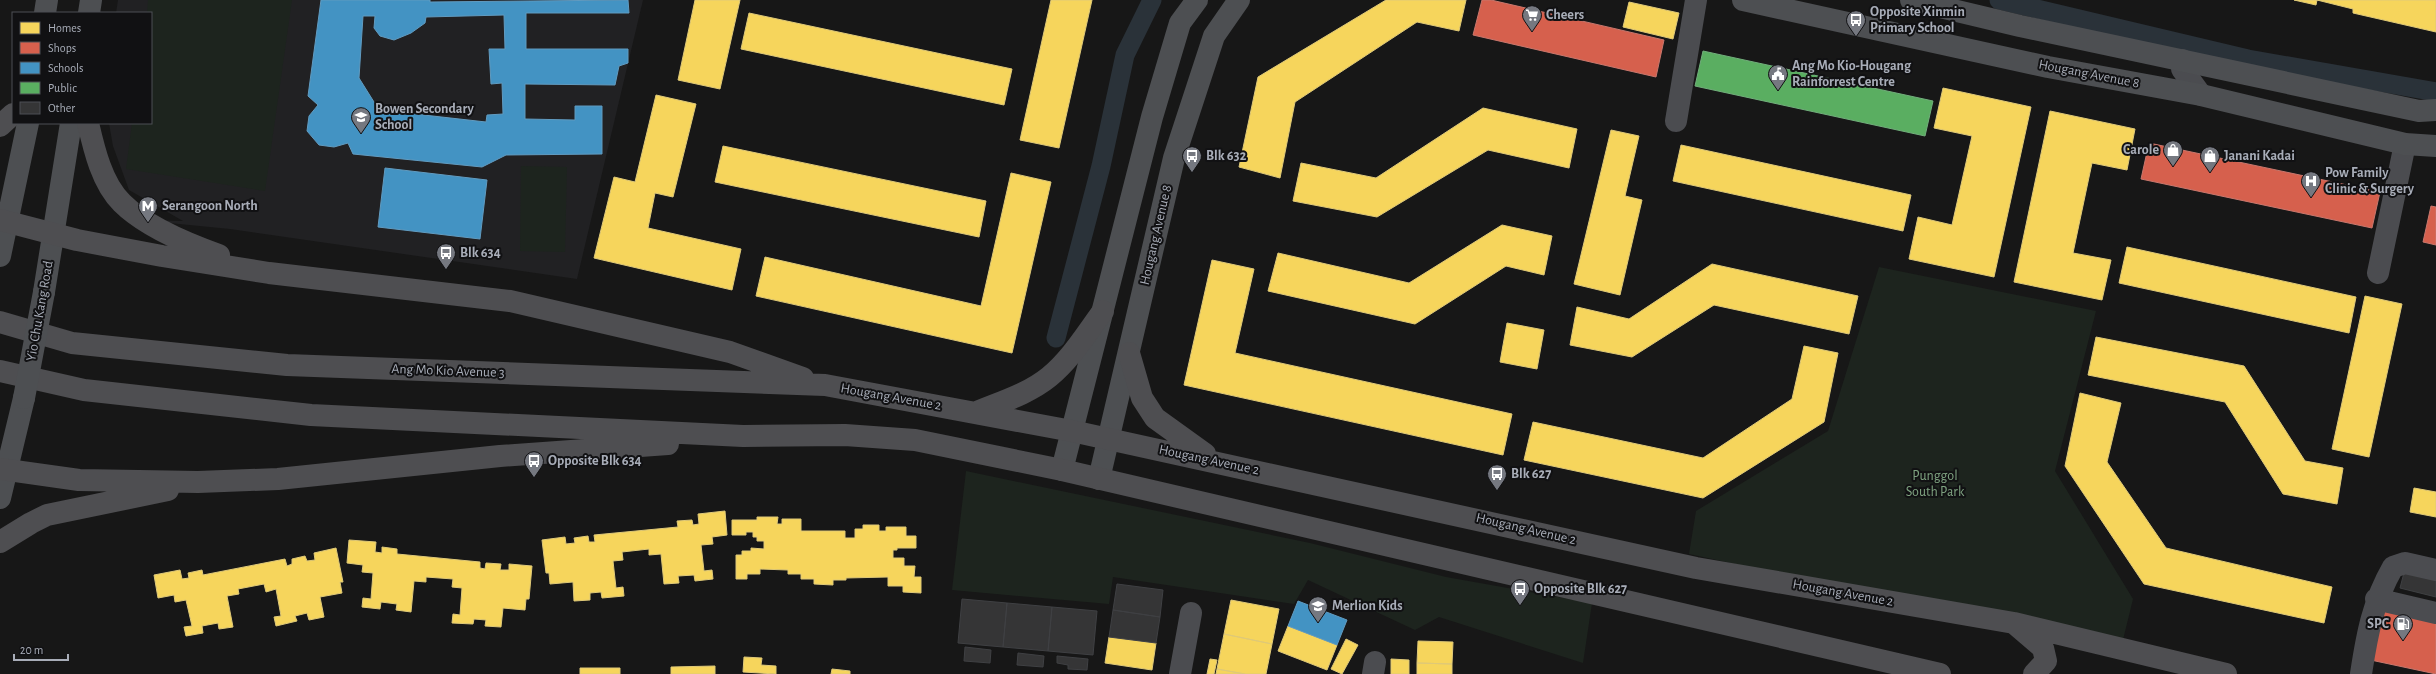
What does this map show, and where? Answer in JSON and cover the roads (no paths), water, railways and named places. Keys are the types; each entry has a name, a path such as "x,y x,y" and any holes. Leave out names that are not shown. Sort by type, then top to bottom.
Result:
{"highway":[{"path":"0,126 12,115"},
{"path":"88,124 95,151 111,188 120,202 136,215 192,245 268,273"},
{"path":"4,221 53,234 162,256 268,273 510,301 730,352 825,385"},
{"path":"977,412 1026,392 1048,378 1069,357 1103,311"},
{"name":"Ang Mo Kio Avenue 3","path":"0,322 72,343 287,365 825,385"},
{"path":"1129,353 1142,398 1155,418 1174,434 1218,462"},
{"path":"0,371 84,390 311,415 744,436 845,435 915,440 1062,470 1940,674"},
{"name":"Hougang Avenue 2","path":"825,385 1072,430 1696,568 2014,623 2226,674"},
{"path":"4,470 79,480 198,482 278,479 500,456 700,442 744,436"},
{"path":"0,542 47,515 198,482"},
{"path":"2014,623 2043,648 2046,661 2034,674"}],"main road":[{"path":"45,12 47,0"},
{"path":"88,12 90,0"},
{"path":"1062,470 1152,117 1180,23 1197,0"},
{"name":"Hougang Avenue 8","path":"1099,479 1174,158 1214,36 1239,0"},
{"path":"1911,0 2020,26 2419,111 2436,110"},
{"name":"Hougang Avenue 8","path":"1756,1 2014,59 2201,95 2405,144 2436,146"},
{"path":"2014,59 2020,26"},
{"path":"0,256 4,221 28,124"},
{"name":"Yio Chu Kang Road","path":"0,498 4,470 24,398 44,292 71,124"}],"street":[{"path":"1676,120 1696,0"},
{"path":"2182,60 2182,69 2201,95"},
{"path":"2378,273 2405,144"},
{"path":"2361,674 2367,636 2376,599 2393,567 2405,563 2436,570"},
{"path":"2376,599 2436,613"},
{"path":"1180,674 1191,613"}],"waterway":[{"path":"1056,338 1101,166 1125,55 1152,0"},
{"path":"1999,0 2248,59 2436,92"}],"place":[{"name":"Cheers","path":"1532,32"},
{"name":"Opposite Xinmin Primary School","path":"1856,37"},
{"name":"Ang Mo Kio-Hougang Rainforrest Centre","path":"1778,91"},
{"name":"Bowen Secondary School","path":"361,134"},
{"name":"Carole","path":"2173,167"},
{"name":"Blk 632","path":"1192,173"},
{"name":"Janani Kadai","path":"2210,173"},
{"name":"Pow Family Clinic & Surgery","path":"2311,198"},
{"name":"Serangoon North","path":"148,223"},
{"name":"Blk 634","path":"446,270"},
{"name":"Opposite Blk 634","path":"534,478"},
{"name":"Blk 627","path":"1497,491"},
{"name":"Opposite Blk 627","path":"1520,606"},
{"name":"Merlion Kids","path":"1318,623"},
{"name":"SPC","path":"2403,641"}],"park label":[{"name":"Punggol South Park","path":"1935,484"}]}
